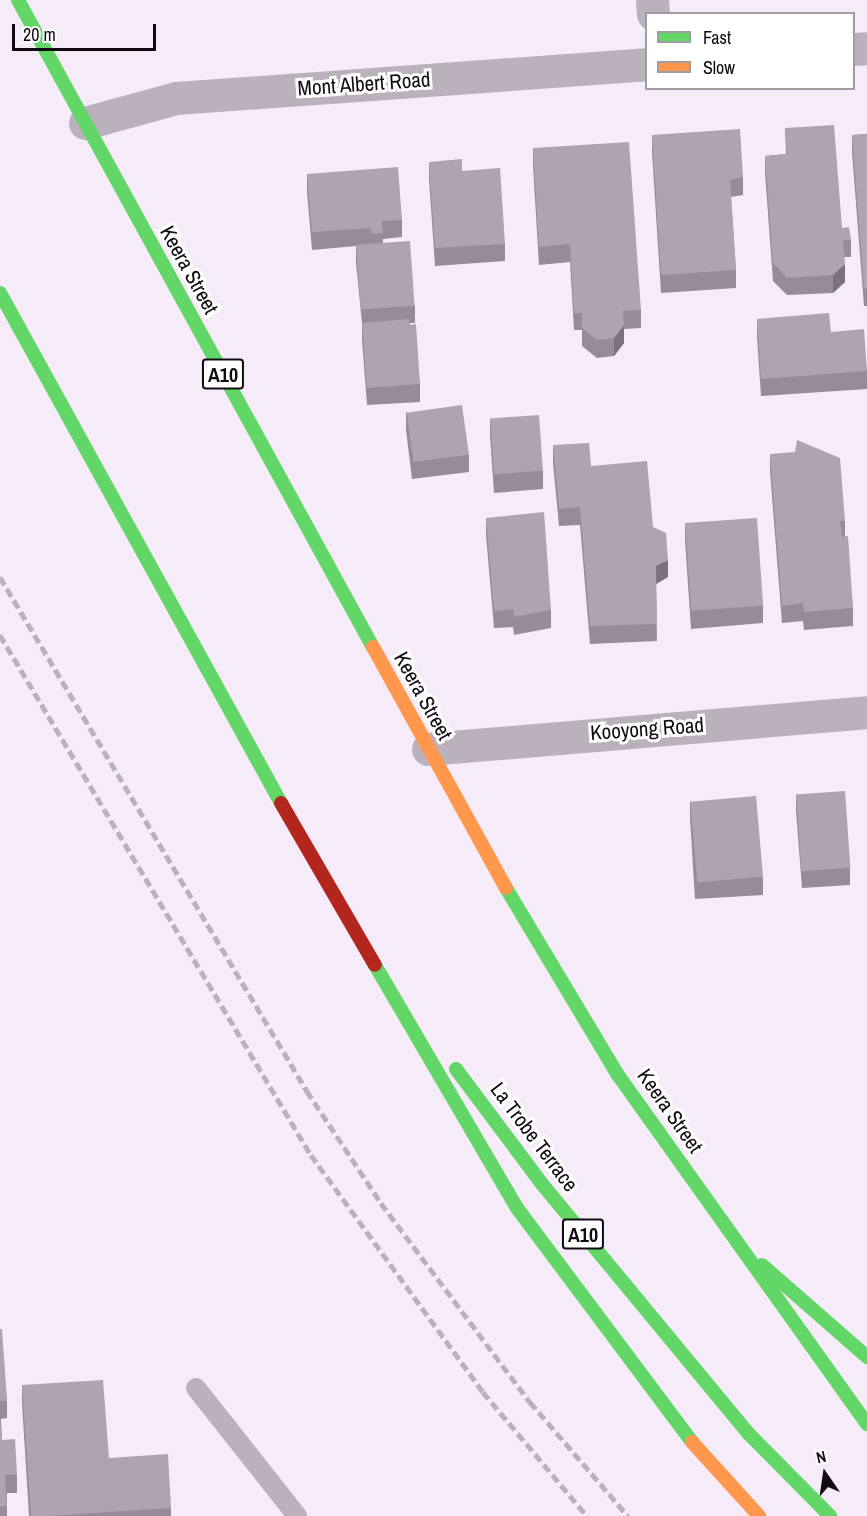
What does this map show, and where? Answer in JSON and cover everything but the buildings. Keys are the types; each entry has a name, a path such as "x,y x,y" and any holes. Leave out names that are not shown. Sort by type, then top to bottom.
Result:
{"main road":[{"name":"Keera Street","path":"18,0 524,922 618,1075 751,1256 867,1357"},
{"name":"A10","path":"0,292 230,716 357,936"},
{"path":"357,936 517,1208 678,1426 759,1516"},
{"name":"La Trobe Terrace","path":"357,936 585,1237 748,1434 830,1516"},
{"name":"A10","path":"751,1256 867,1424"}],"street":[{"name":"Mont Albert Road","path":"85,123 176,98 645,64"},
{"name":"Kooyong Road","path":"428,748 867,712"}],"lane":[{"path":"196,1388 297,1516"}],"railway":[{"path":"0,577 307,1091 381,1203 530,1402 628,1516"},
{"path":"0,635 311,1155 483,1392 587,1516"}],"traffic: fast":[{"path":"18,0 373,647"},
{"path":"0,293 281,803"},
{"path":"506,888 618,1075 867,1424"},
{"path":"375,965 517,1208 692,1442"},
{"path":"456,1069 542,1184 748,1433 830,1516"},
{"path":"762,1265 867,1357"}],"traffic: slow":[{"path":"373,647 506,888"},
{"path":"692,1442 759,1516"}],"traffic: jam":[{"path":"281,803 375,965"}]}
